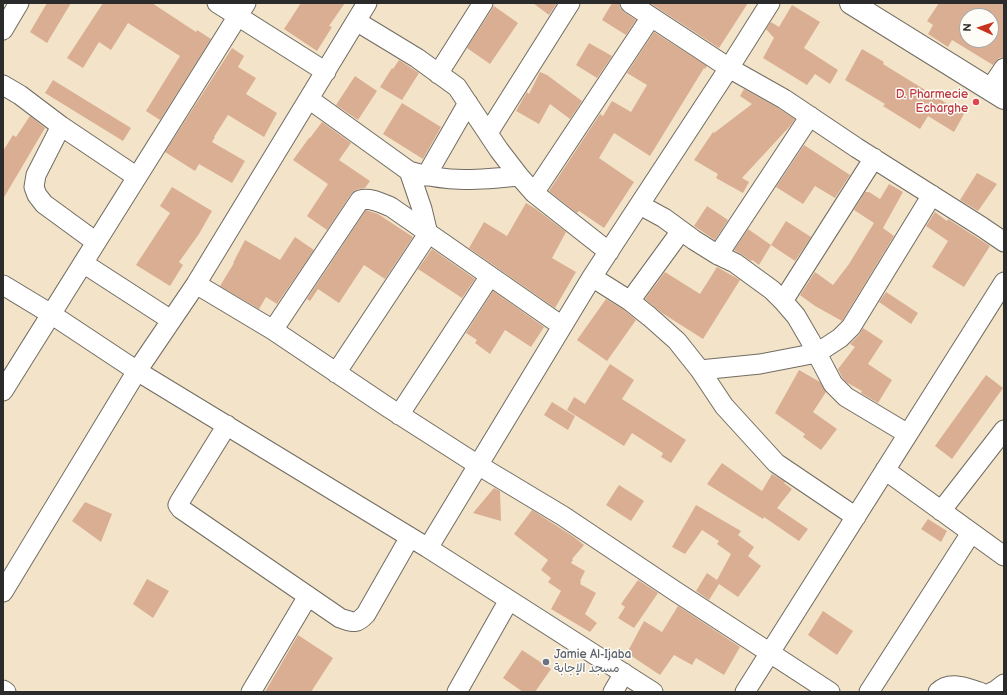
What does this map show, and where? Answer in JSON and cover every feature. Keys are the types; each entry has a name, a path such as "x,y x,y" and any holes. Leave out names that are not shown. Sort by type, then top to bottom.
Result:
{"main road":[{"path":"851,3 997,94"}],"street":[{"path":"3,30 19,3"},
{"path":"218,3 242,10 326,72"},
{"path":"3,592 137,371 196,284 367,3"},
{"path":"438,74 483,3"},
{"path":"488,133 570,3"},
{"path":"630,3 729,68 784,99 1004,242"},
{"path":"428,548 592,277 770,3"},
{"path":"3,391 242,10"},
{"path":"534,193 651,17"},
{"path":"356,22 417,58 457,87 519,176 534,193 609,252"},
{"path":"997,94 1004,68"},
{"path":"3,85 137,177"},
{"path":"309,99 418,174 446,179 482,180 519,176"},
{"path":"336,373 428,234 422,209 418,174 468,103"},
{"path":"718,255 810,116"},
{"path":"61,126 36,175 34,187 37,195 44,204 96,242"},
{"path":"783,300 874,158"},
{"path":"700,370 760,364 817,353 840,338 850,327 932,195"},
{"path":"273,330 360,200 364,199 391,207 562,326"},
{"path":"640,204 664,218 718,255 735,263 772,290 783,300 796,316 833,384 846,397 908,434"},
{"path":"630,301 681,231"},
{"path":"83,263 171,320"},
{"path":"399,415 490,276"},
{"path":"592,277 630,301 677,341 700,370 724,406 776,463 856,517"},
{"path":"745,692 1004,282"},
{"path":"196,284 273,330 399,415 478,465 563,516 830,692"},
{"path":"3,285 51,314 137,371 428,548 653,692"},
{"path":"227,426 178,505 181,509 340,618 353,623 360,620 366,614 410,537"},
{"path":"941,511 1004,430"},
{"path":"885,470 1004,556"},
{"path":"869,692 971,533"},
{"path":"251,692 308,596"},
{"path":"456,692 509,600"},
{"path":"613,692 624,673"},
{"path":"992,692 996,691 1004,684"},
{"path":"938,692 942,688 951,685 980,692"}],"building":[{"path":"47,3 71,3 47,43 30,32"},
{"path":"103,3 152,3 196,32 197,30 211,39 160,120 146,111 180,56 128,23 111,50 99,42 83,68 67,58"},
{"path":"301,3 345,3 329,26 332,27 317,51 284,29"},
{"path":"533,3 557,3 549,15"},
{"path":"612,3 619,3 620,8 624,12 636,20 626,35 602,20"},
{"path":"650,3 748,3 719,48"},
{"path":"939,3 1004,3 1004,57 999,58 993,65 965,48 999,48 999,8 959,8 959,44 952,40 948,47 928,34 933,25 927,21"},
{"path":"792,5 820,22 804,48 838,70 830,84 815,74 807,85 763,58 774,38 766,29 771,22 779,27"},
{"path":"494,6 518,23 490,64 467,48"},
{"path":"654,32 707,66 705,69 704,68 650,156 614,133 599,158 634,182 604,228 579,211 577,213 549,191 600,114 603,116 612,101 631,112 647,85 627,73"},
{"path":"589,43 612,56 597,78 576,65"},
{"path":"232,48 244,56 238,67 256,78 246,94 277,113 264,137 228,115 212,142 245,161 232,183 199,164 195,171 165,152"},
{"path":"862,49 884,62 883,64 964,114 954,132 928,116 920,129 883,106 885,104 845,80"},
{"path":"399,60 419,73 402,100 380,87"},
{"path":"540,72 547,75 582,101 570,119 550,104 539,124 516,111 527,92 529,94"},
{"path":"355,76 377,91 358,120 336,105"},
{"path":"53,80 131,128 123,141 45,93"},
{"path":"744,89 795,119 742,178 749,182 743,193 716,178 718,174 694,160 713,132 714,133 752,104 740,96"},
{"path":"402,103 441,127 423,159 383,134"},
{"path":"30,116 45,128 3,199 3,151 13,135 16,137"},
{"path":"322,122 351,143 339,160 370,181 365,188 358,189 351,194 327,230 307,216 328,184 293,160"},
{"path":"804,145 850,175 835,198 815,186 803,204 776,187"},
{"path":"977,173 997,184 978,211 960,200"},
{"path":"889,184 903,192 883,228 894,236 842,321 815,306 800,295 815,272 833,285 849,264 874,223 854,210 865,192 869,192 880,199"},
{"path":"172,187 212,211 199,234 179,262 183,265 170,286 136,265 170,213 160,206"},
{"path":"526,203 566,232 552,258 576,272 555,308 469,248 484,222 507,236"},
{"path":"707,206 728,220 715,240 694,226"},
{"path":"366,210 378,214 413,237 385,279 364,265 339,303 318,289 310,301 307,299"},
{"path":"935,212 947,221 948,219 990,246 964,287 932,267 948,241 926,226"},
{"path":"786,221 811,237 795,261 771,245"},
{"path":"748,229 771,245 759,265 734,250"},
{"path":"295,237 314,250 277,304 266,297 259,309 220,286 234,263 245,240 280,260"},
{"path":"432,249 475,279 462,298 418,269"},
{"path":"717,267 740,280 703,339 662,313 645,299 665,272 700,294"},
{"path":"493,291 544,327 531,347 505,330 490,354 475,343 477,340 466,333"},
{"path":"886,292 918,313 911,324 879,302"},
{"path":"606,299 624,310 636,320 607,361 577,340"},
{"path":"863,328 883,341 868,364 892,380 878,403 861,393 862,391 846,382 838,369 855,347 850,344 859,335"},
{"path":"610,364 634,380 622,399 686,440 671,463 661,457 663,453 632,433 624,446 567,410 574,397 585,404"},
{"path":"799,370 820,382 826,392 813,412 837,429 821,450 803,437 805,434 775,413"},
{"path":"986,375 1003,388 952,459 935,446"},
{"path":"552,402 575,416 568,430 544,415"},
{"path":"722,463 762,491 772,474 785,482 784,483 792,489 777,508 808,529 799,541 764,517 763,519 707,484"},
{"path":"619,485 644,501 631,521 606,505"},
{"path":"494,488 500,491 501,521 473,513"},
{"path":"85,502 112,514 101,542 72,521"},
{"path":"696,505 741,531 738,535 754,547 748,556 761,566 738,597 719,584 709,600 696,591 707,573 717,580 731,554 717,544 719,541 702,530 685,554 672,547"},
{"path":"532,510 584,545 572,559 573,560 571,563 585,571 580,584 596,593 585,614 597,623 590,632 551,609 561,591 548,582 551,578 541,570 548,560 514,534"},
{"path":"928,519 947,531 941,542 921,529"},
{"path":"147,579 169,591 153,618 133,604"},
{"path":"638,580 658,593 634,628 618,618 625,607 621,604"},
{"path":"678,606 740,647 724,675 696,658 692,665 674,655 660,675 627,653 644,621 662,632"},
{"path":"823,611 853,631 837,655 808,635"},
{"path":"298,635 333,658 311,692 265,692"},
{"path":"522,650 551,669 535,692 523,692 503,678"}],"place":[{"name":"D. Pharmecie Echarghe","path":"976,102"},
{"name":"Jamie Al-Ijaba مسجد الإجابة","path":"546,662"}]}
